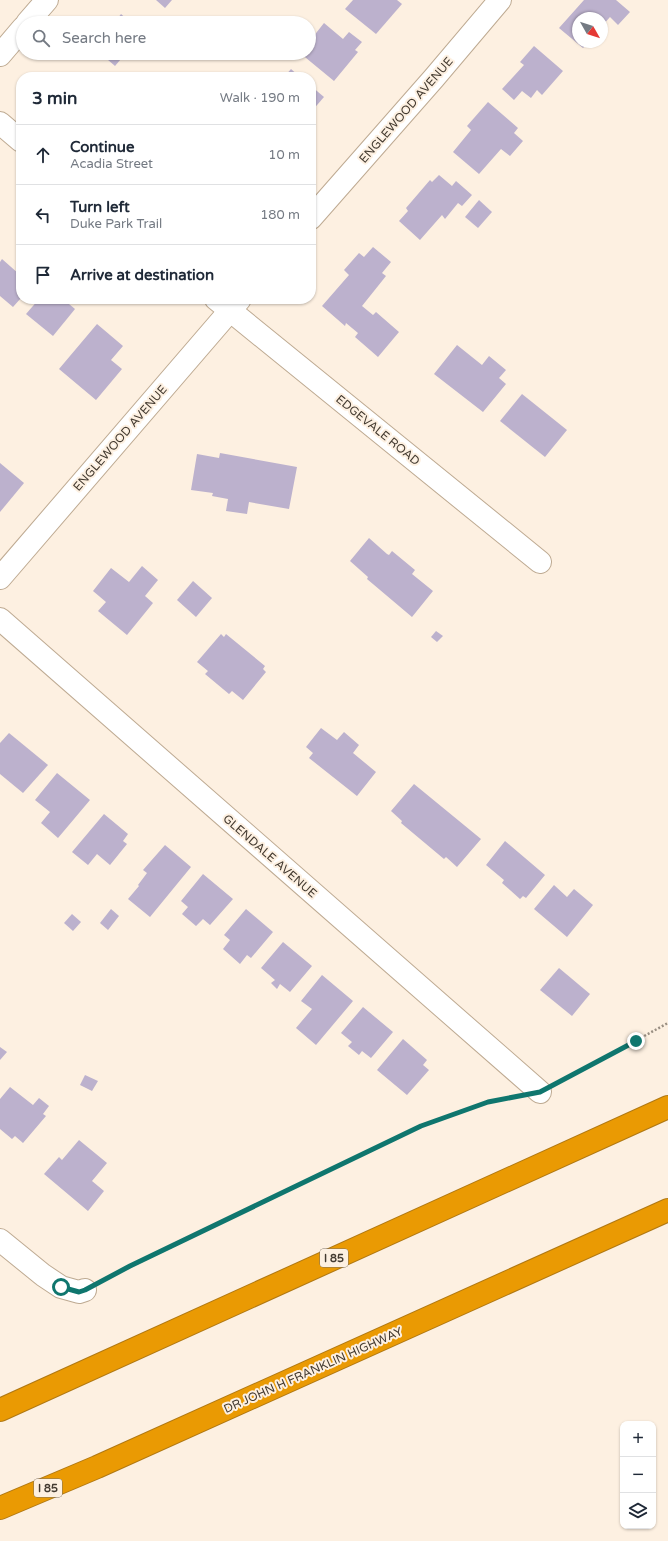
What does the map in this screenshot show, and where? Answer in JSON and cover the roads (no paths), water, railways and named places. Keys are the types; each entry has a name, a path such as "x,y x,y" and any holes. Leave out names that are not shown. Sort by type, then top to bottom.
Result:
{"highway":[{"name":"I 85","path":"0,1410 668,1107"},
{"name":"DR JOHN H FRANKLIN HIGHWAY","path":"0,1508 97,1467 668,1210"},
{"path":"0,1522 97,1467"}],"street":[{"path":"33,16 47,0"},
{"name":"ENGLEWOOD AVENUE","path":"316,212 429,84 500,0"},
{"path":"0,55 16,36"},
{"path":"0,124 16,137"},
{"name":"ENGLEWOOD AVENUE","path":"0,578 227,304"},
{"name":"EDGEVALE ROAD","path":"229,304 540,562"},
{"name":"GLENDALE AVENUE","path":"0,619 540,1092"},
{"path":"0,1240 42,1275 61,1287 79,1292 85,1290"}]}
